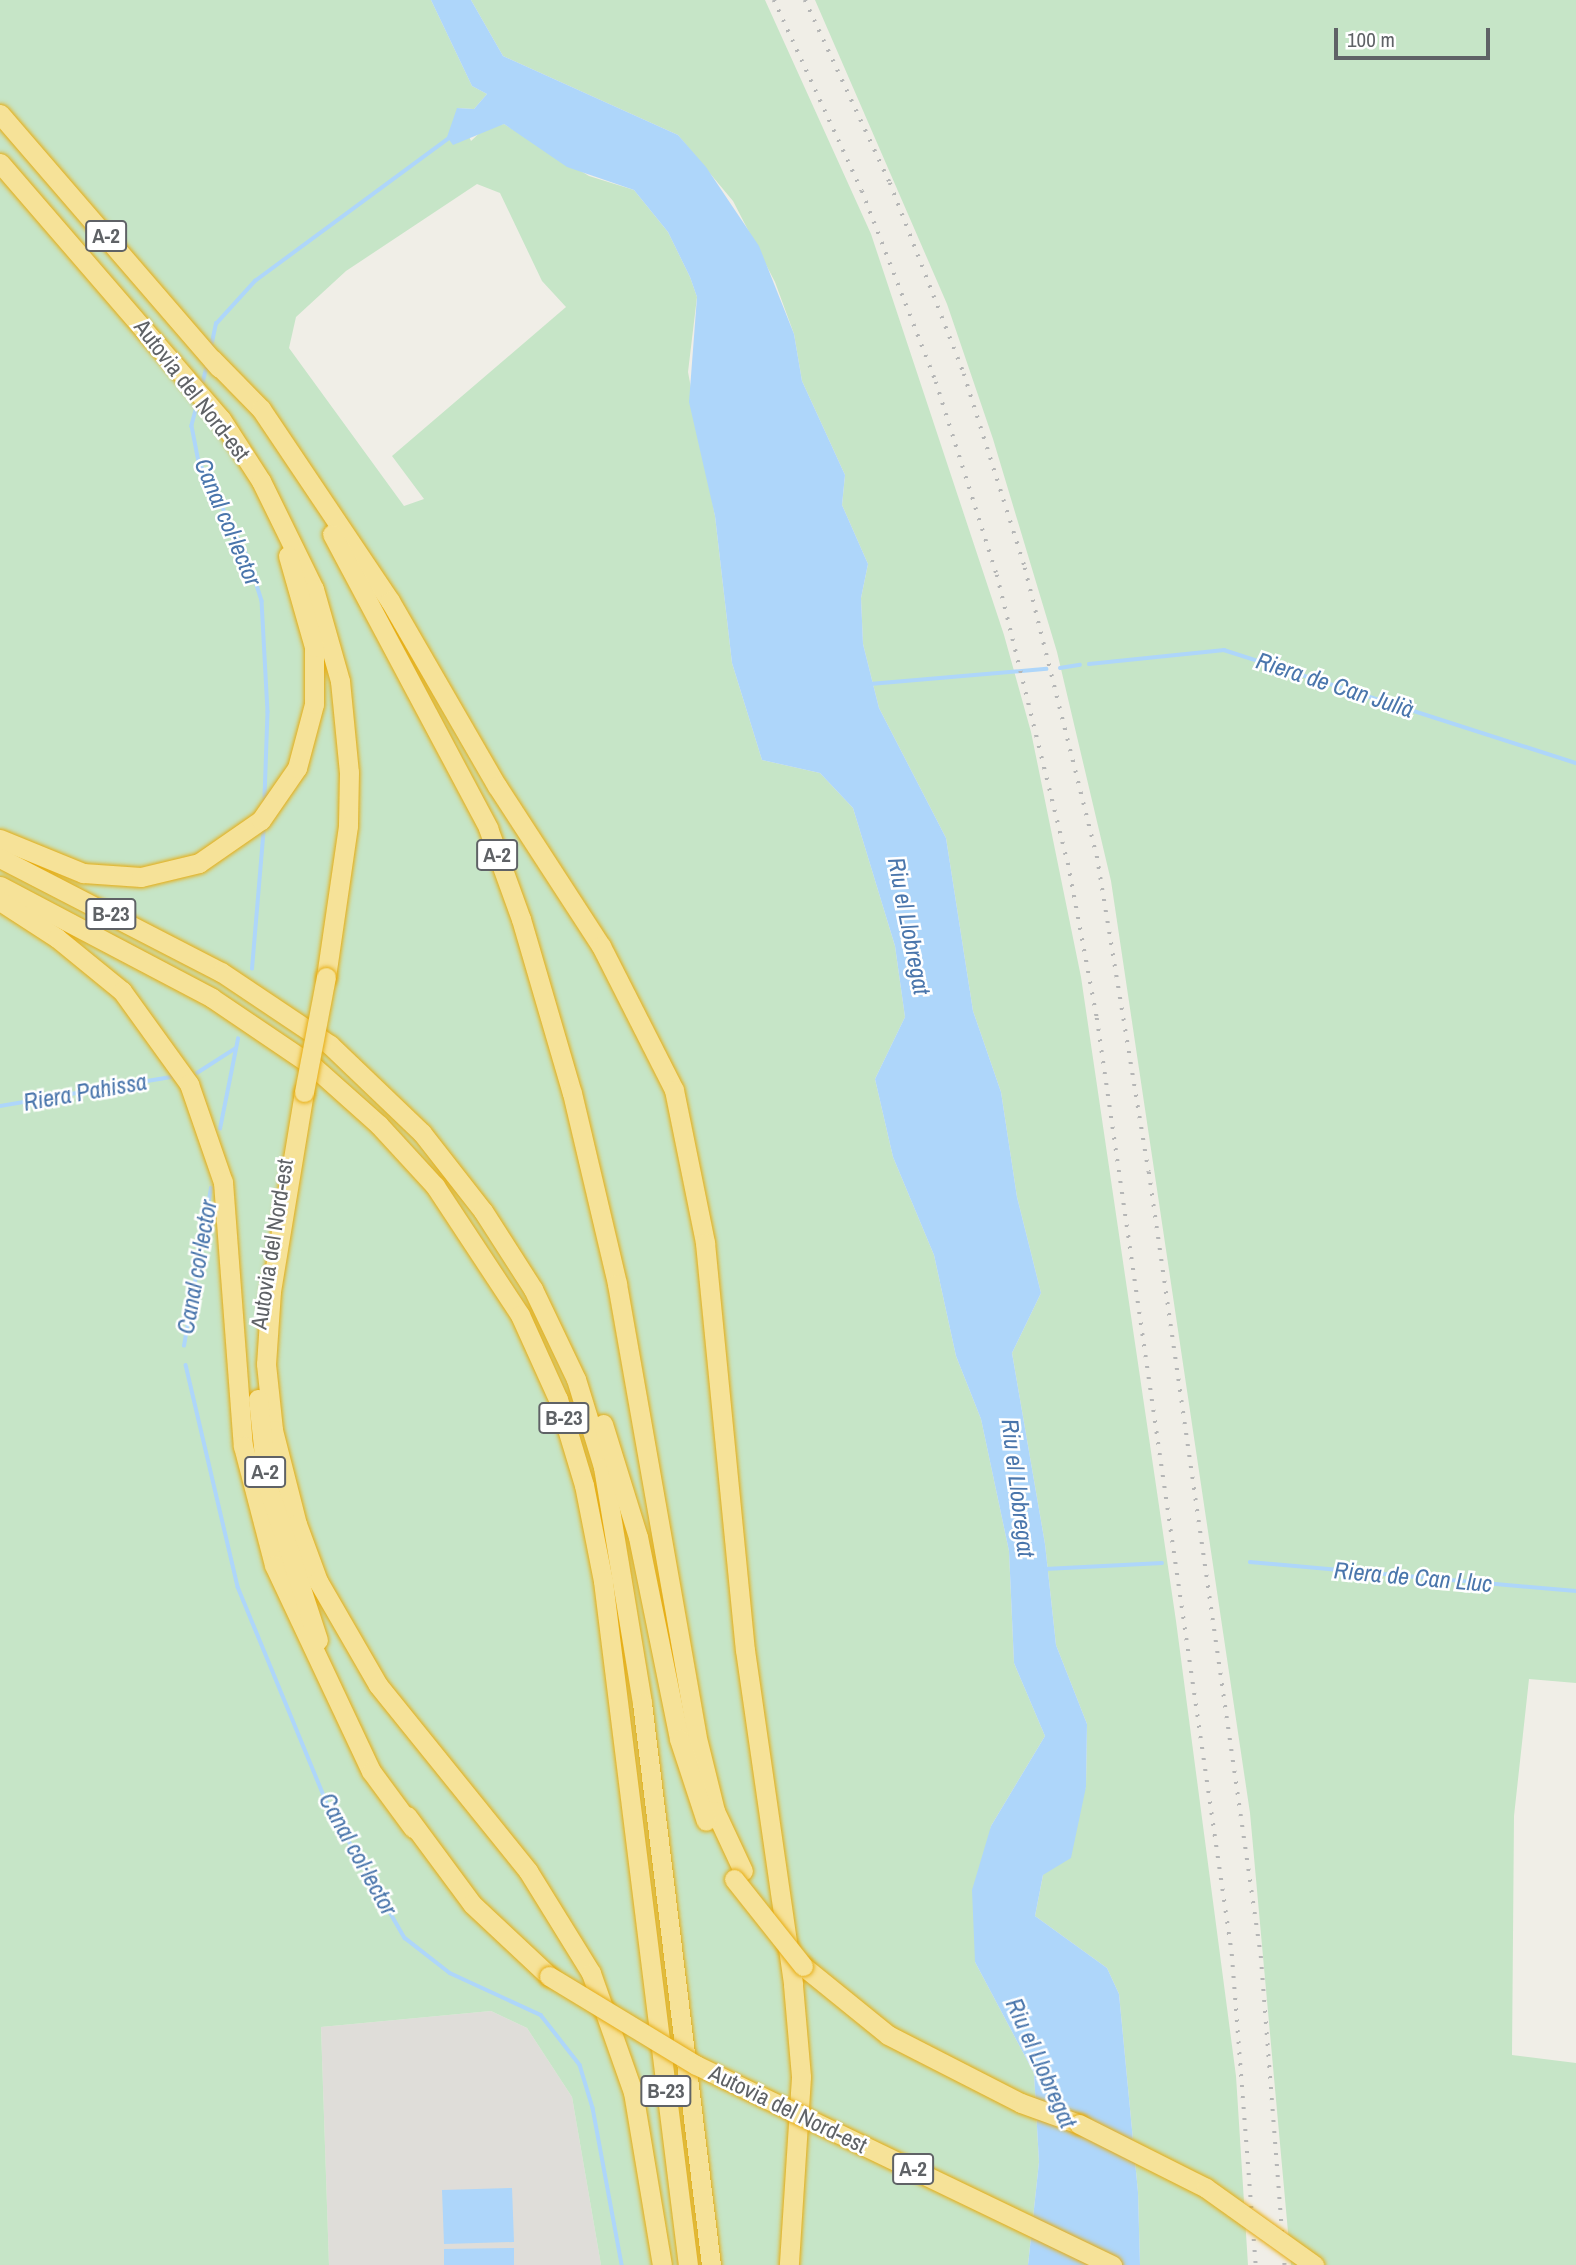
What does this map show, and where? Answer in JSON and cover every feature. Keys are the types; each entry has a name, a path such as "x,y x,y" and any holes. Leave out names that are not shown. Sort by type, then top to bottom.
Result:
{"highway":[{"name":"Autovia del Nord-est","path":"0,114 255,410 323,517 381,618 488,828 522,919 572,1093 617,1283 696,1734 715,1811 739,1875 807,1961 851,2002 1230,2202 1314,2265"},
{"name":"Autovia del Nord-est","path":"0,163 176,365 220,419 261,481 314,589 346,716 348,826 326,977 304,1091 291,1129 259,1298 260,1440 283,1542 315,1632 413,1828 472,1904 549,1976 696,2065 1112,2265"},
{"path":"255,410 382,589 496,786 601,946 664,1063 682,1117 705,1243 745,1650 794,1998 801,2077 789,2265"},
{"path":"0,839 83,873 127,878 187,868 245,834 285,790 307,741 316,667 306,611 261,481"},
{"name":"B-23","path":"0,858 221,972 330,1045 422,1132 483,1211 533,1289 576,1379 603,1467 642,1703 711,2265"},
{"name":"B-23","path":"0,886 212,998 258,1026 335,1084 435,1186 520,1315 558,1399 584,1485 603,1581 688,2265"},
{"path":"0,901 103,974 139,1008 189,1084 206,1126 223,1182 243,1447 255,1504 291,1610 322,1674 371,1771 413,1828"},
{"name":"A-2","path":"304,1091 271,1291 266,1364 273,1430 307,1552 346,1635 378,1685 528,1871 591,1973 633,2092 663,2265"},
{"path":"422,1132 474,1181 562,1319 638,1537 679,1739 705,1818 739,1875"}],"shaded area":[{"path":"491,2011 527,2028 572,2097 601,2265 329,2265 321,2027"}],"green space":[{"path":"0,0 431,0 472,86 487,94 474,109 457,108 471,141 485,128 504,124 589,176 634,190 668,232 697,297 688,372 715,516 732,663 762,760 820,773 853,808 895,946 905,1017 875,1079 893,1157 934,1255 956,1356 981,1419 1009,1551 1014,1663 1045,1736 991,1826 975,1962 1034,2073 1039,2162 1028,2265 601,2265 572,2097 527,2028 491,2011 321,2027 329,2265 0,2265","holes":["477,184 500,193 542,281 566,307 392,456 424,499 404,506 289,348 296,317 346,271"]},
{"path":"471,0 765,0 871,234 1004,635 1031,732 1081,977 1176,1621 1236,2076 1248,2265 1140,2265 1138,2192 1119,1994 1107,1968 1035,1916 1043,1875 1086,1787 1087,1724 1056,1645 1045,1544 1012,1353 1041,1293 1017,1197 1001,1092 973,1011 946,838 879,708 863,644 861,598 868,564 842,505 845,475 802,381 794,334 775,282 733,201 678,135 503,56"},
{"path":"815,0 1576,0 1576,1683 1529,1679 1514,1816 1512,2055 1576,2063 1576,2265 1291,2265 1250,1813 1111,881 1057,652 993,439 947,304"}],"water":[{"name":"Riu el Llobregat","path":"431,0 471,0 503,56 678,135 706,167 759,246 794,334 802,381 845,475 842,505 868,564 861,598 863,644 879,708 946,838 973,1011 1001,1092 1017,1197 1041,1293 1012,1353 1045,1544 1056,1645 1087,1724 1086,1787 1071,1858 1043,1875 1035,1916 1107,1968 1119,1994 1138,2192 1140,2265 1028,2265 1039,2162 1034,2073 975,1962 972,1890 991,1826 1045,1736 1014,1663 1009,1551 981,1419 956,1356 934,1255 893,1157 875,1079 905,1017 895,946 853,808 820,773 762,760 732,663 715,516 689,402 697,297 668,232 634,190 567,167 504,124 453,145 447,137 457,108 474,109 487,94 472,86"},
{"path":"512,2188 514,2242 444,2244 442,2190"},
{"path":"514,2248 514,2265 444,2265 444,2249"}],"waterway":[{"name":"Canal col·lector","path":"211,347 216,324 255,281 450,137"},
{"name":"Canal col·lector","path":"202,385 207,365"},
{"name":"Canal col·lector","path":"198,403 192,426 199,461 248,557 262,601 268,712 265,799"},
{"name":"Riera de Can Julià","path":"1089,664 1224,650 1576,763"},
{"name":"Riera de Can Julià","path":"1060,668 1080,665"},
{"name":"Riera de Can Julià","path":"870,684 1046,669"},
{"name":"Canal col·lector","path":"252,969 264,825"},
{"name":"Canal col·lector","path":"220,1129 238,1039"},
{"name":"Riera Pahissa","path":"197,1073 236,1048"},
{"name":"Riera Pahissa","path":"0,1106 171,1077"},
{"name":"Canal col·lector","path":"184,1346 211,1188"},
{"name":"Canal col·lector","path":"186,1365 238,1587 327,1803 405,1938 450,1973 541,2015 580,2065 593,2108 622,2265"},
{"name":"Riera de Can Lluc","path":"1250,1562 1576,1591"},
{"path":"1045,1569 1162,1563"}],"railway":[{"path":"774,0 862,191 936,382 997,575 1068,863 1097,1018 1232,1954 1256,2265"},
{"path":"805,0 890,183 964,374 1025,568 1097,856 1149,1172 1261,1956 1285,2265"}]}
